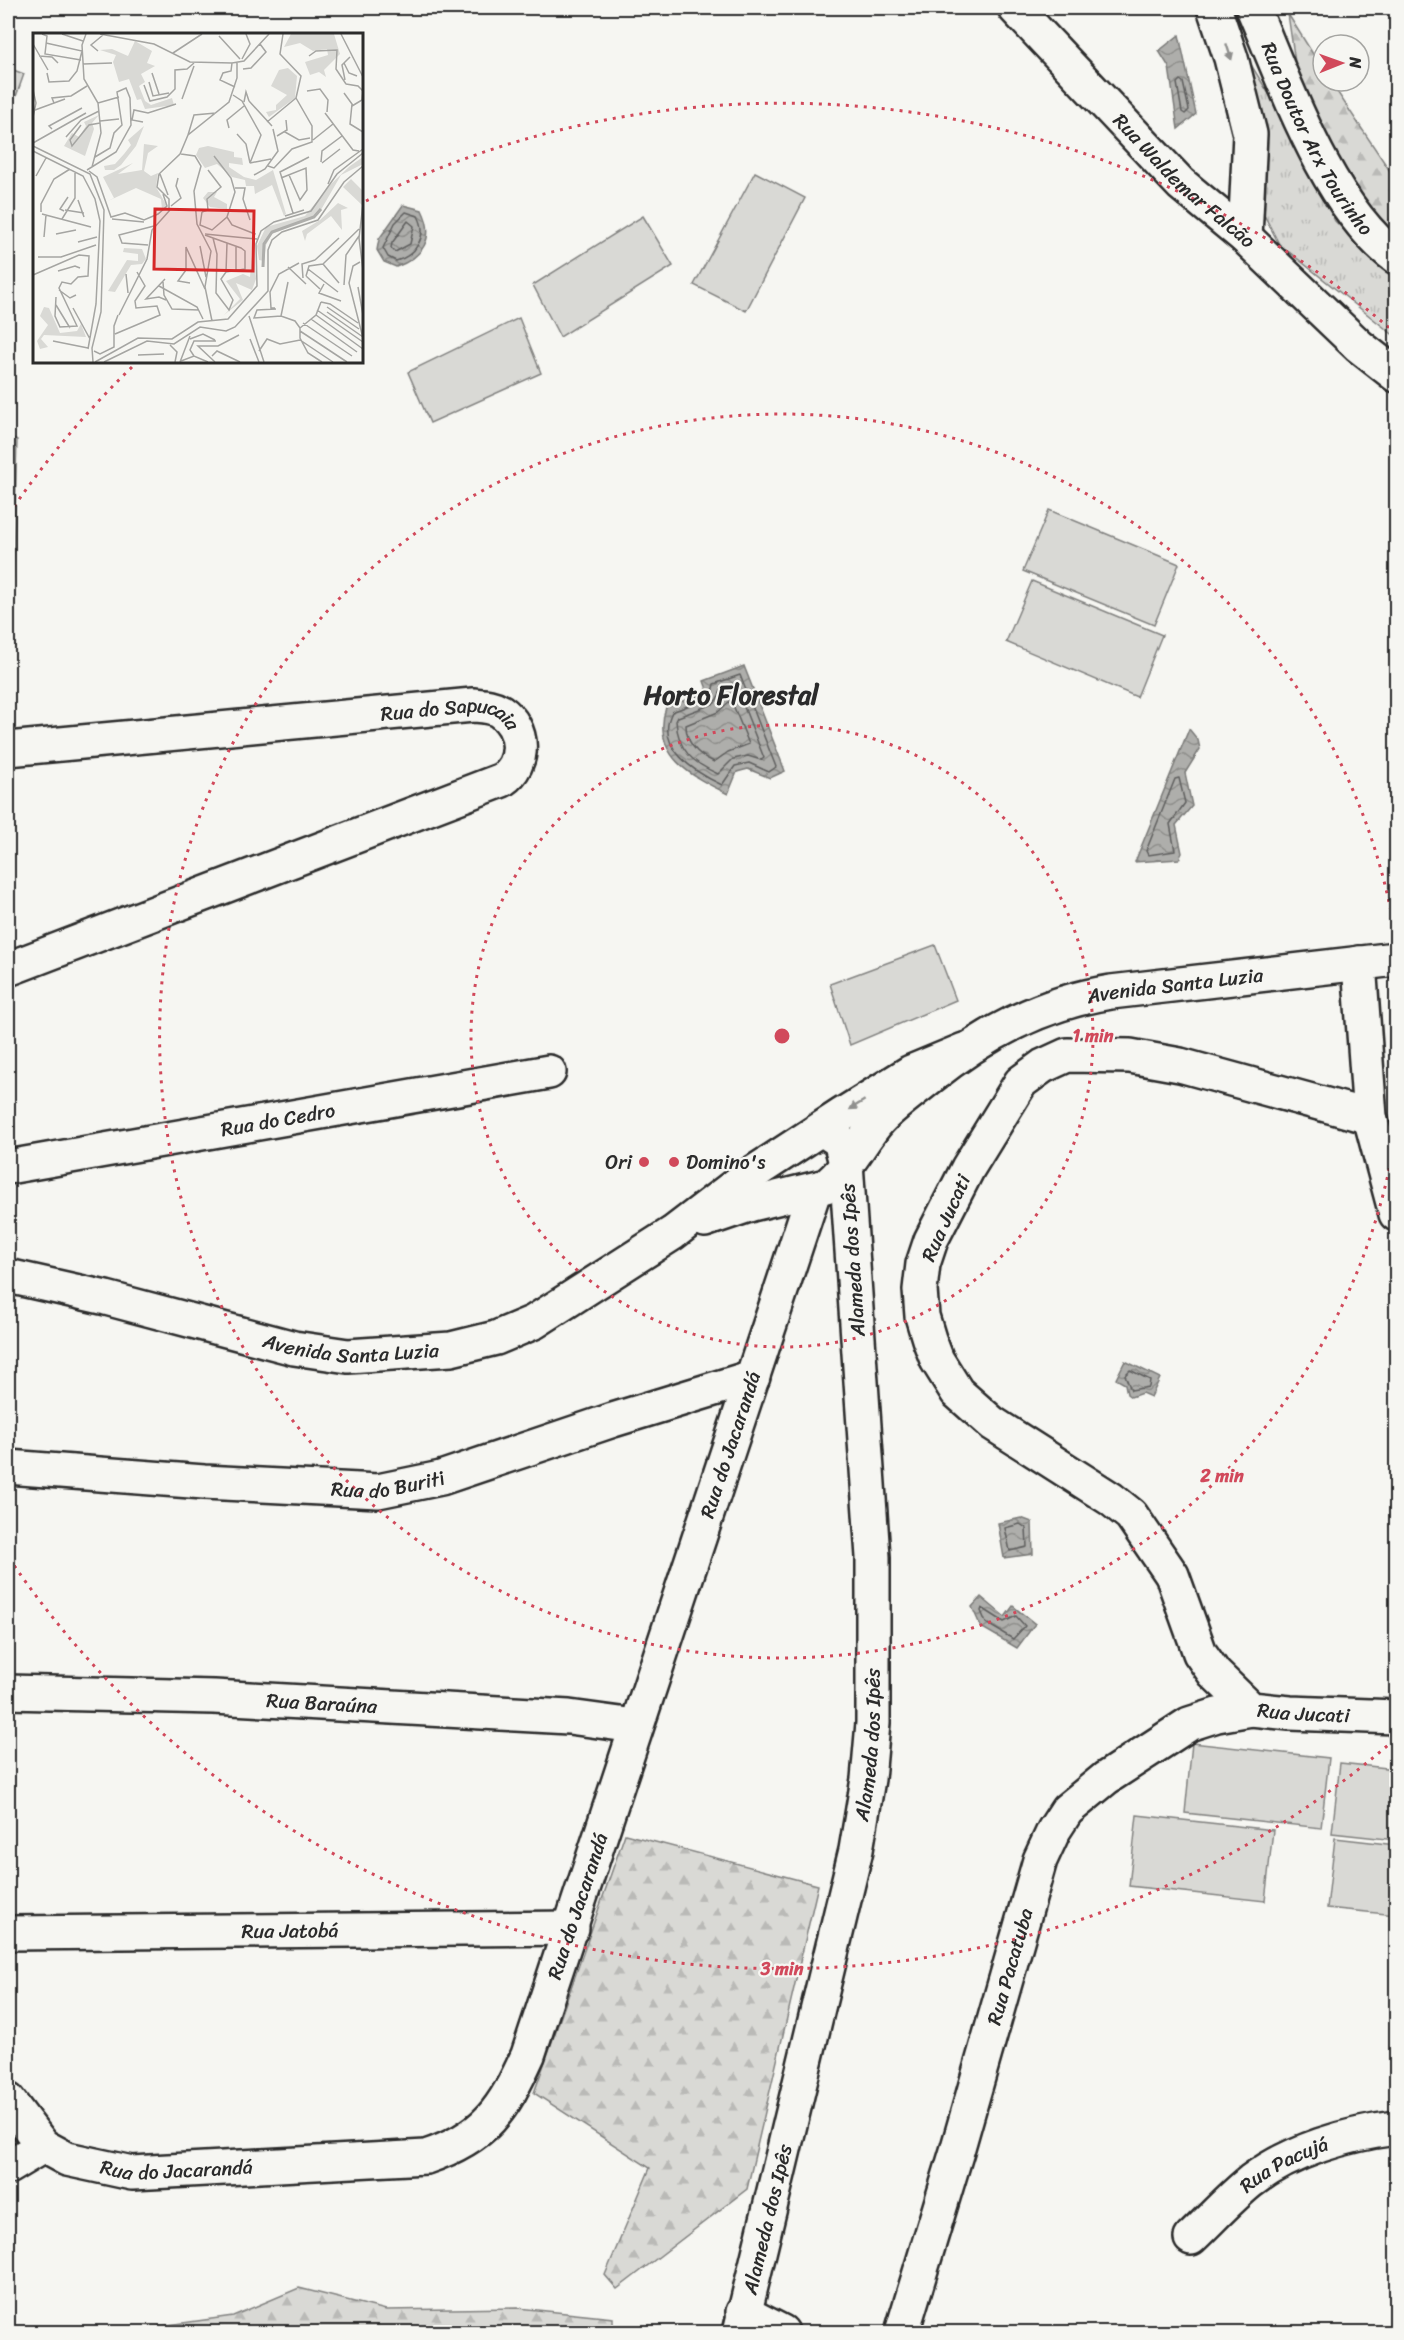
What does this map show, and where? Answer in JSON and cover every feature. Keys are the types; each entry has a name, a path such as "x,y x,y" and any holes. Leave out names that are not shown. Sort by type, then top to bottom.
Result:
{"street":[{"name":"Rua Waldemar Falcão","path":"1015,8 1181,184 1245,237 1359,346 1396,375"},
{"path":"1214,8 1242,98 1250,134 1245,237"},
{"name":"Rua Doutor Arx Tourinho","path":"1253,8 1330,178 1347,207 1370,234 1396,257"},
{"path":"1204,205 1235,178 1242,156 1242,98"},
{"name":"Rua Waldemar Falcão","path":"1359,346 1396,356"},
{"name":"Rua do Sapucaia","path":"8,749 473,705 487,706 500,711 508,718 517,734 520,753 511,774 502,780 8,969"},
{"name":"Avenida Santa Luzia","path":"8,1276 106,1298 294,1348 348,1356 405,1354 473,1344 496,1338 534,1322 673,1233 712,1202 911,1072 964,1050 1018,1020 1074,998 1396,959"},
{"path":"1359,963 1370,1117 1396,1214"},
{"name":"Avenida Santa Luzia","path":"673,1233 718,1215 800,1193 835,1180 872,1128 891,1107 964,1050"},
{"name":"Rua Jucati","path":"1370,1117 1180,1065 1130,1056 1067,1055 1043,1065 1021,1082 968,1168 931,1240 920,1290 922,1316 937,1360 957,1392 992,1423 1111,1499 1131,1515 1172,1575 1200,1653 1214,1673 1251,1709 1290,1713 1396,1717"},
{"name":"Rua do Cedro","path":"8,1167 549,1072"},
{"path":"822,1129 840,1141 846,1163"},
{"path":"772,1162 774,1176 800,1193"},
{"name":"Alameda dos Ipês","path":"736,2326 819,2012 856,1850 868,1779 873,1724 873,1557 846,1163"},
{"name":"Rua do Jacarandá","path":"8,2100 43,2146 67,2159 132,2173 387,2161 426,2157 455,2148 483,2128 510,2095 528,2055 572,1928 635,1726 753,1377 800,1193"},
{"name":"Rua do Buriti","path":"8,1467 204,1482 378,1491 441,1478 613,1420 753,1377"},
{"name":"Rua Jucati","path":"1189,1724 1200,1680 1200,1653"},
{"name":"Rua Baraúna","path":"8,1692 249,1698 569,1717 635,1726"},
{"name":"Rua Pacatuba","path":"902,2332 957,2151 1040,1860 1054,1830 1067,1810 1084,1794 1189,1724 1217,1715 1251,1709"},
{"name":"Rua Jatobá","path":"8,1933 572,1928"},
{"name":"Rua Pacujá","path":"1191,2238 1252,2180 1293,2157 1338,2139 1396,2128"},
{"path":"8,2168 43,2146"},
{"path":"736,2326 782,2332"}],"green space":[{"path":"1288,14 1311,51 1311,93 1338,93 1396,180 1396,234 1351,192 1298,83"},
{"path":"1239,45 1272,99 1335,221 1376,261 1396,270 1396,337 1279,244 1260,207"},
{"path":"8,68 24,74 8,119"},
{"path":"755,172 805,198 746,311 694,285"},
{"path":"643,216 673,266 560,337 533,285"},
{"path":"519,318 541,373 430,423 408,372"},
{"path":"8,435 17,440 13,577 8,576"},
{"path":"1049,510 1179,564 1154,625 1023,571"},
{"path":"1032,581 1162,635 1137,697 1006,642"},
{"path":"935,945 956,1000 850,1045 830,984"},
{"path":"1192,1743 1329,1758 1321,1828 1185,1813"},
{"path":"1340,1763 1396,1769 1396,1840 1332,1833"},
{"path":"1137,1815 1273,1830 1265,1901 1129,1886"},
{"path":"625,1834 818,1885 747,2189 617,2289 605,2275 650,2168 534,2093"},
{"path":"1335,1838 1396,1845 1396,1915 1327,1908"},
{"path":"299,2288 386,2310 518,2308 613,2318 613,2332 118,2332 233,2316"}],"water":[{"path":"1179,35 1196,114 1178,129 1169,67 1159,51"},
{"path":"403,205 422,210 428,229 427,238 420,252 396,267 384,262 377,250 379,239"},
{"path":"744,666 785,771 770,778 748,769 737,772 728,794 701,780 678,762 669,751 664,739 663,724 666,707 708,692 704,681"},
{"path":"1189,729 1198,740 1200,749 1185,773 1192,806 1176,825 1182,853 1179,859 1135,862"},
{"path":"1125,1361 1160,1378 1151,1397 1142,1393 1131,1397 1127,1394 1125,1384 1116,1379"},
{"path":"1021,1518 1032,1522 1033,1554 1004,1558 998,1523"},
{"path":"981,1597 1005,1617 1013,1606 1035,1624 1017,1648 981,1627 972,1607"}],"place":[{"name":"Ori","path":"644,1162"},
{"name":"Domino's","path":"674,1162"}],"district":[{"name":"Horto Florestal","path":"731,695"}]}
